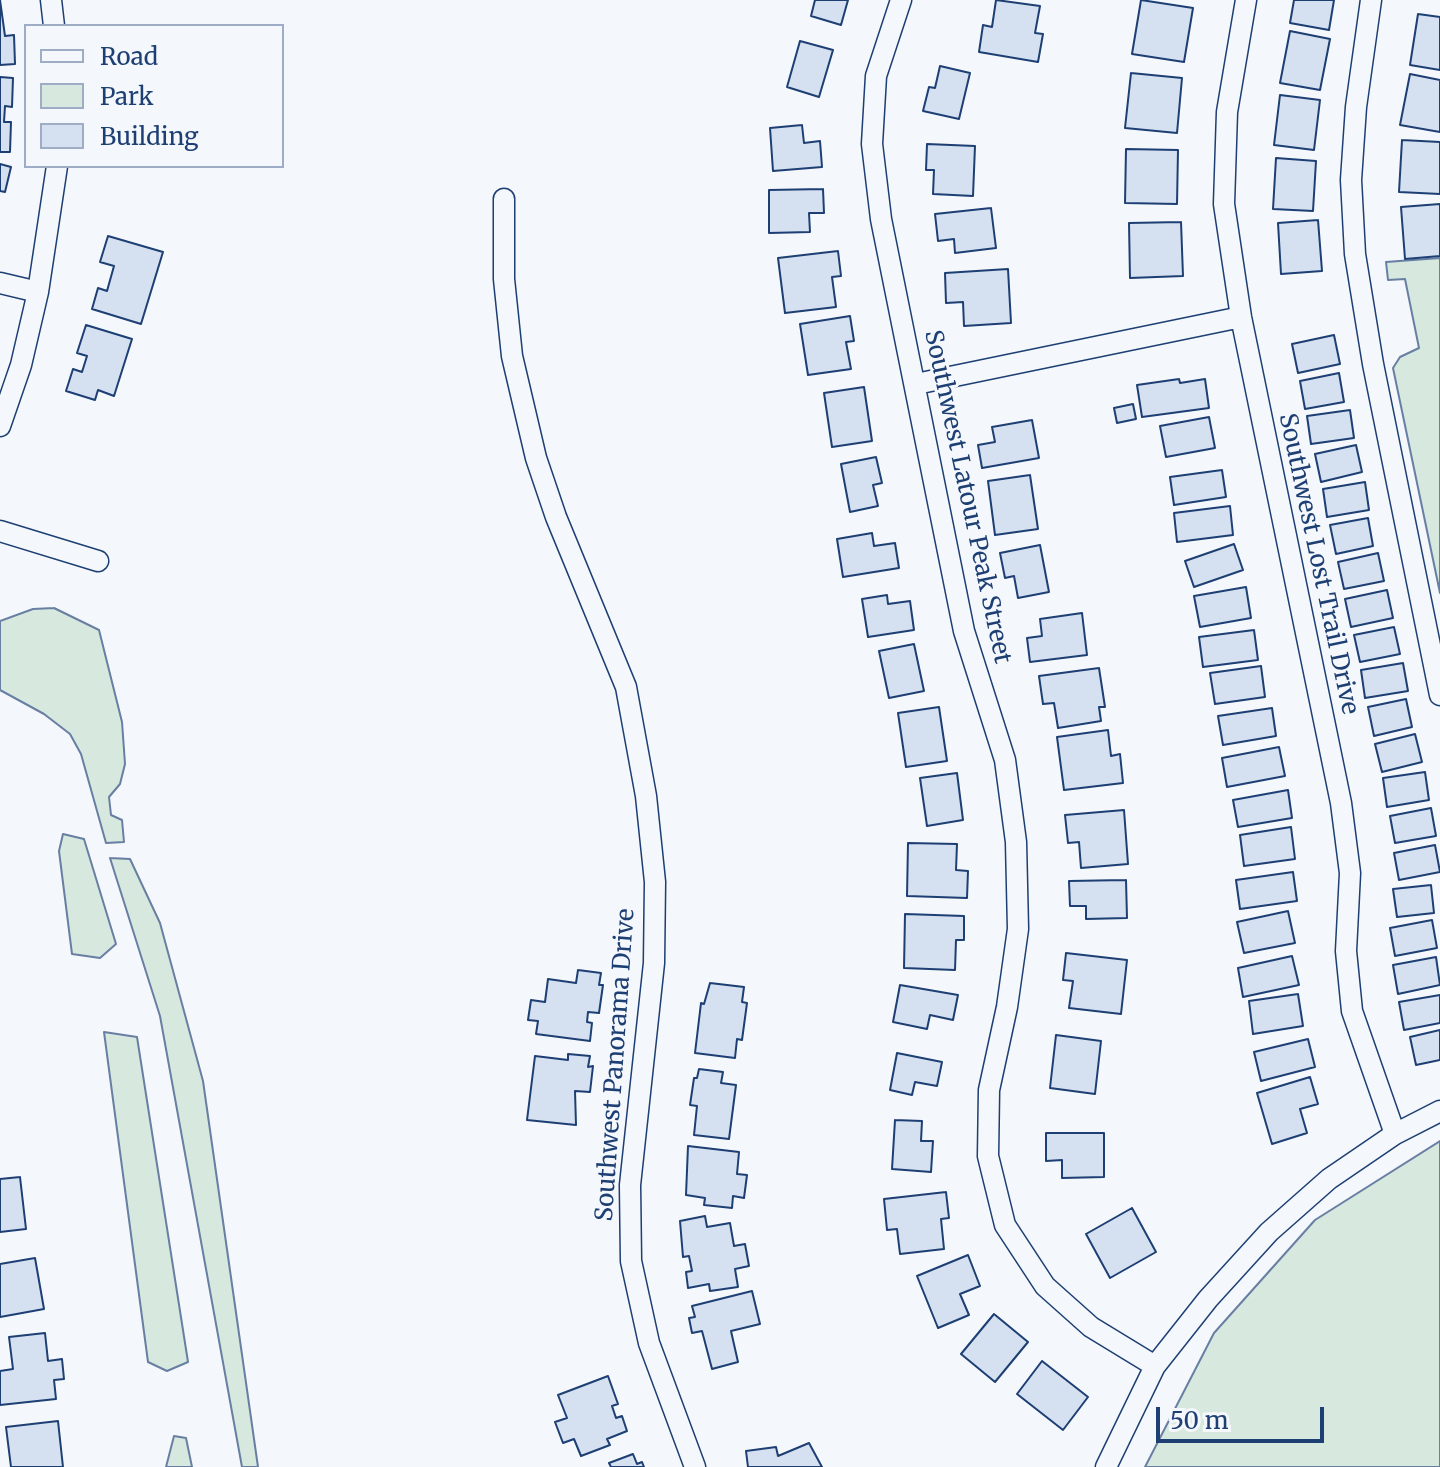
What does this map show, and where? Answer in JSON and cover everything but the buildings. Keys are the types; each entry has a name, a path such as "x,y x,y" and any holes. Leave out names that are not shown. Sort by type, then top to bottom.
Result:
{"street":[{"path":"51,0 54,24"},
{"name":"Southwest Latour Peak Street","path":"901,0 876,76 872,144 881,219 964,631 1005,760 1016,842 1018,929 1007,1007 989,1090 988,1156 1005,1225 1045,1286 1091,1327 1155,1366"},
{"name":"Southwest Lost Trail Drive","path":"1246,0 1227,112 1224,204 1241,317 1341,803 1350,873 1346,951 1352,1011 1395,1134"},
{"path":"1371,0 1356,107 1351,180 1355,254 1373,364 1440,695"},
{"path":"0,426 21,365 38,292 57,168"},
{"name":"Southwest Panorama Drive","path":"504,199 504,279 512,356 536,458 556,517 626,687 646,796 655,882 654,963 628,1217 640,1309 663,1386 695,1467"},
{"path":"0,283 38,292"},
{"path":"916,384 1241,317"},
{"path":"0,531 98,561"},
{"path":"1106,1467 1155,1366 1208,1299 1269,1232 1329,1179 1395,1134 1440,1111"}],"green space":[{"path":"1440,258 1440,593 1393,368 1400,357 1419,348 1405,279 1388,280 1386,262"},
{"path":"54,608 99,630 122,722 125,764 120,784 109,797 111,815 122,820 124,842 106,843 81,754 70,734 44,714 0,690 0,621 33,609"},
{"path":"63,834 84,839 116,944 100,958 72,954 59,851"},
{"path":"110,858 130,859 160,923 203,1081 258,1467 242,1467 160,1016"},
{"path":"104,1032 137,1037 188,1362 167,1371 148,1362"},
{"path":"1440,1141 1440,1467 1145,1467 1214,1333 1315,1220"},
{"path":"174,1436 186,1438 192,1467 166,1467"}]}
